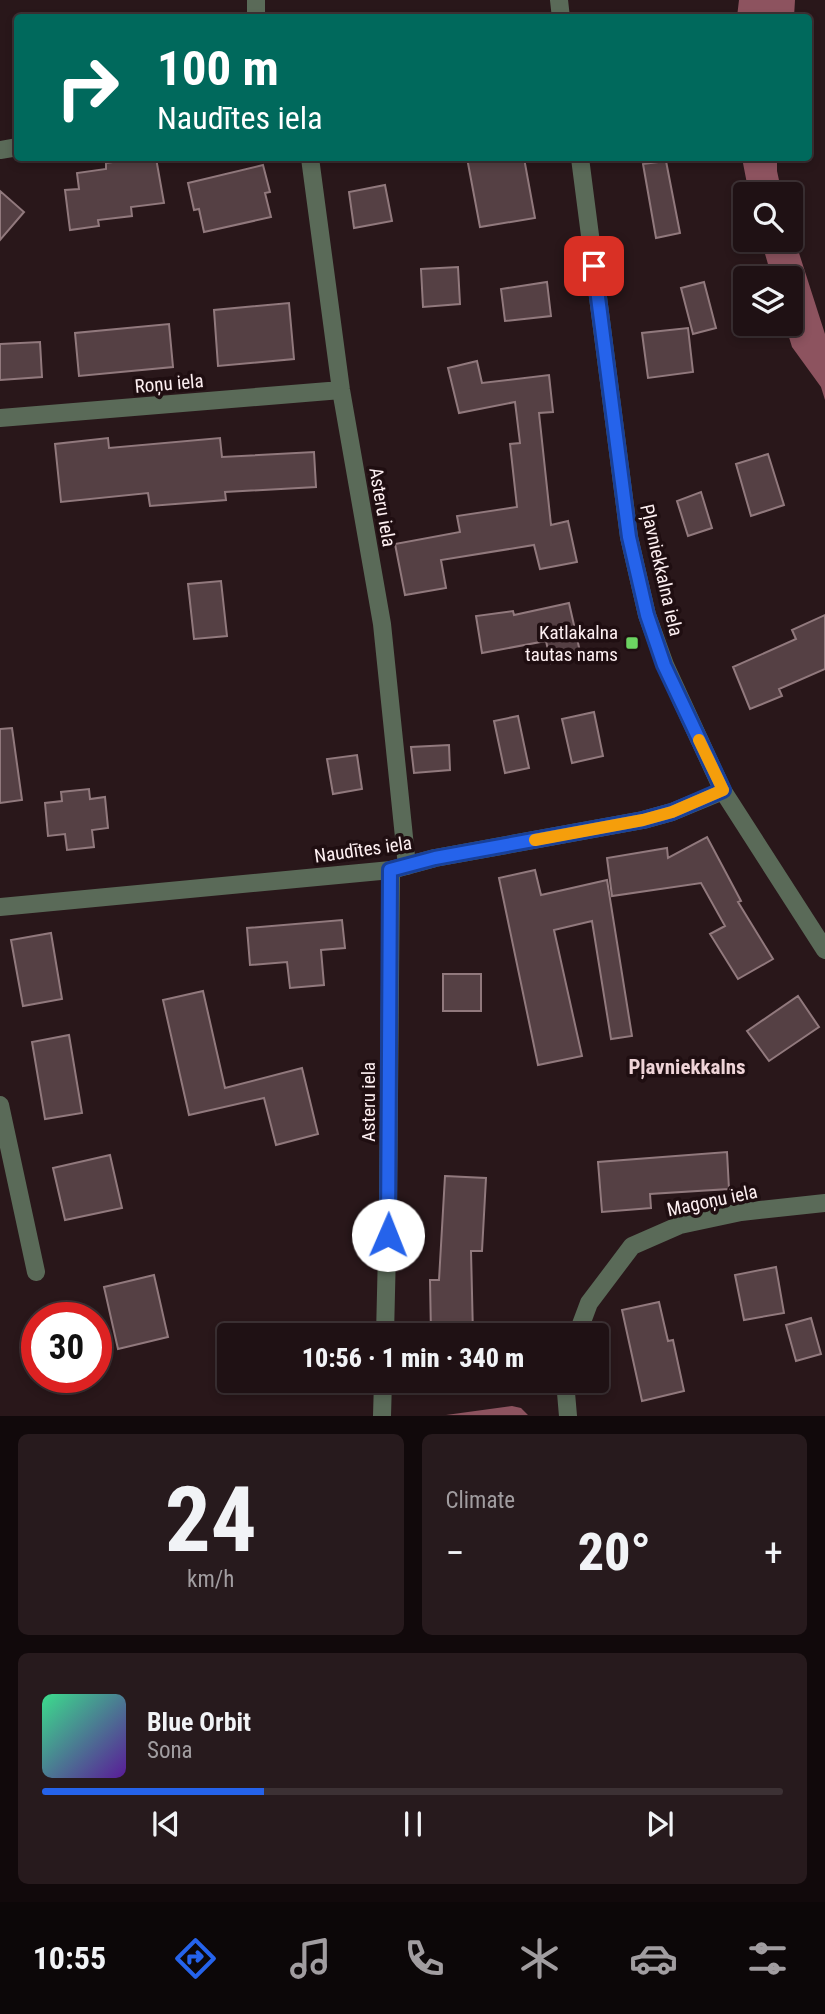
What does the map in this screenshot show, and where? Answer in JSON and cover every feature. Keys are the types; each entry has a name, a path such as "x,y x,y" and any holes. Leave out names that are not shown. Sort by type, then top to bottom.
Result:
{"street":[{"name":"Asteru iela","path":"310,161 341,390 382,624 399,868 385,1323"},
{"name":"Pļavniekkalna iela","path":"580,161 629,537 647,615 664,665 723,790 825,950"},
{"name":"Roņu iela","path":"0,418 341,390"},
{"name":"Naudītes iela","path":"0,906 399,868 435,858 643,820 672,812 723,790"},
{"path":"0,1105 36,1272"},
{"name":"Magoņu iela","path":"582,1323 589,1303 632,1246 680,1225 741,1212 825,1203"},
{"path":"382,1416 383,1393"},
{"path":"566,1393 568,1416"}],"shaded area":[{"path":"739,0 795,0 794,14 737,14"},
{"path":"743,161 777,161 779,182 747,182"},
{"path":"764,252 799,252 825,334 825,400 821,387 792,347 789,336 803,336 803,266 769,266"},
{"path":"512,1406 521,1408 528,1415 446,1415"}],"building":[{"path":"157,161 164,203 131,207 132,216 98,220 99,226 70,230 65,190 79,189 77,173 106,169 106,163"},
{"path":"468,161 525,161 535,218 480,227"},
{"path":"666,161 680,233 656,238 643,164"},
{"path":"263,165 270,192 265,193 271,217 204,232 199,209 194,210 188,183"},
{"path":"385,185 392,221 354,228 349,192"},
{"path":"0,191 24,212 0,240"},
{"path":"458,267 460,304 423,307 421,269"},
{"path":"547,282 551,316 505,321 501,289"},
{"path":"704,282 716,328 693,334 681,288"},
{"path":"289,303 294,359 218,366 214,310"},
{"path":"169,324 173,367 79,376 75,333"},
{"path":"688,328 693,372 648,378 642,333"},
{"path":"40,342 42,377 0,380 0,344"},
{"path":"477,361 482,383 549,375 553,412 539,413 551,525 568,521 577,562 540,569 534,545 441,560 446,588 405,595 395,544 460,532 457,516 517,507 510,444 520,443 515,402 459,413 448,368"},
{"path":"108,438 109,448 220,438 222,457 314,452 316,487 225,492 226,500 150,506 148,493 61,502 55,444"},
{"path":"768,454 784,505 751,516 736,464"},
{"path":"701,492 712,528 688,536 677,501"},
{"path":"221,581 227,636 194,639 188,584"},
{"path":"569,603 581,656 551,663 546,641 482,653 476,616 513,611 514,615"},
{"path":"825,615 825,669 779,689 782,696 750,709 733,667 796,639 792,630"},
{"path":"594,712 603,756 572,763 562,719"},
{"path":"518,716 529,768 505,773 494,721"},
{"path":"12,728 22,800 0,803 0,729"},
{"path":"449,745 450,770 414,773 411,747"},
{"path":"357,755 362,789 333,794 327,759"},
{"path":"89,789 90,799 105,797 108,828 92,830 94,847 67,850 65,834 48,836 45,803 62,801 61,792"},
{"path":"707,837 741,901 738,902 773,959 738,979 710,934 725,926 701,883 612,896 607,858 667,848 668,858"},
{"path":"535,870 541,895 607,880 632,1036 611,1039 592,921 554,930 582,1056 538,1065 499,878"},
{"path":"342,920 345,948 321,950 324,985 290,988 287,962 250,965 247,928"},
{"path":"51,933 62,999 23,1006 11,940"},
{"path":"443,974 481,974 481,1011 443,1011"},
{"path":"203,991 225,1088 302,1068 318,1134 276,1145 264,1098 189,1115 163,1000"},
{"path":"798,996 819,1027 769,1061 747,1031"},
{"path":"69,1035 82,1113 45,1119 32,1042"},
{"path":"727,1152 729,1189 650,1194 651,1208 602,1212 598,1162"},
{"path":"110,1155 122,1208 65,1220 53,1168"},
{"path":"445,1176 486,1178 482,1251 471,1251 473,1323 431,1323 430,1280 439,1280"},
{"path":"776,1267 784,1313 744,1320 735,1275"},
{"path":"154,1275 168,1337 118,1349 112,1322 112,1302 107,1302 104,1287"},
{"path":"659,1302 668,1341 673,1340 684,1391 642,1401 622,1310"},
{"path":"811,1318 821,1354 796,1361 786,1325"}],"slow traffic":[{"path":"535,840 643,820 672,812 723,790 699,740"}],"place":[{"name":"Katlakalna tautas nams","path":"632,643"}],"district":[{"name":"Pļavniekkalns","path":"687,1067"}],"route":[{"path":"388,1235 390,870 435,858 643,820 672,812 723,790 664,665 647,615 629,537 594,266"}]}
